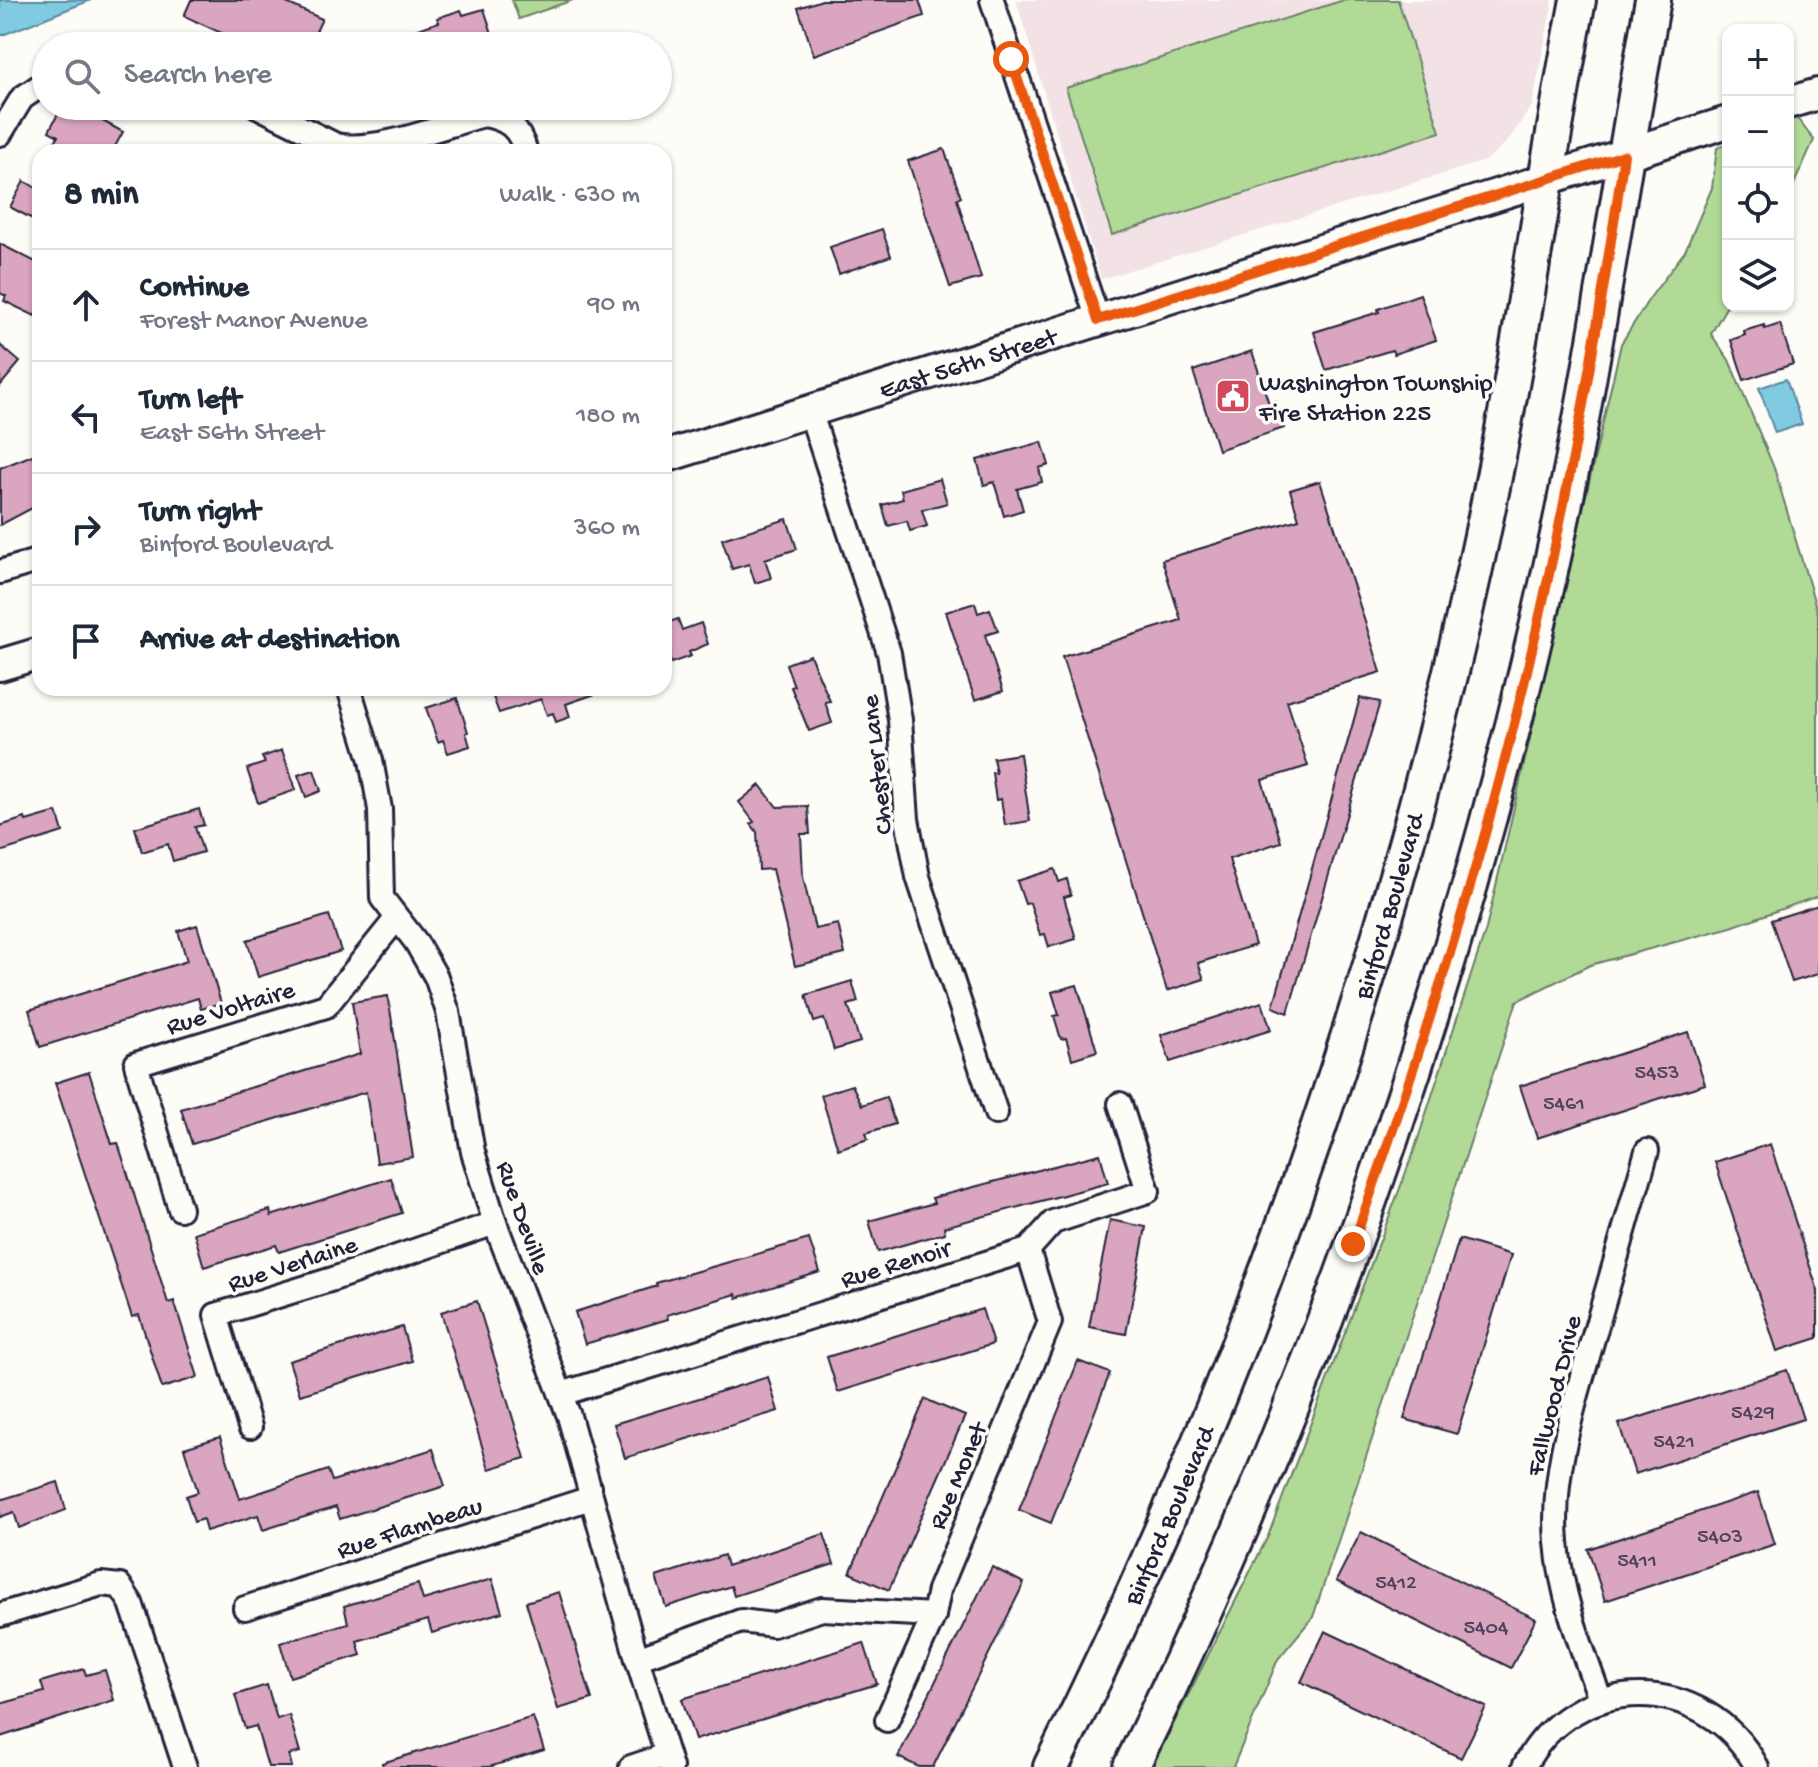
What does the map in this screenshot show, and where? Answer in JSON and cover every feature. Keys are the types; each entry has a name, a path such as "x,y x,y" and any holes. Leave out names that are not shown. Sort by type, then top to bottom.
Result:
{"main road":[{"name":"Binford Boulevard","path":"1051,1767 1161,1535 1221,1390 1292,1203 1358,1010 1425,777 1472,582 1507,412 1578,0"},
{"path":"1131,1767 1205,1610 1308,1364 1390,1142 1450,955 1492,809 1551,564 1593,355 1624,155 1653,0"}],"street":[{"path":"992,0 1098,320"},
{"path":"0,134 18,102 32,89"},
{"path":"1794,101 1818,94"},
{"path":"285,120 334,144"},
{"path":"380,144 466,120"},
{"path":"502,120 517,129 523,144"},
{"name":"East 56th Street","path":"672,454 1722,124"},
{"name":"Chester Lane","path":"810,411 889,653 900,720 907,819 918,877 996,1113"},
{"path":"0,572 32,562"},
{"path":"0,665 32,655"},
{"name":"Rue Deville","path":"351,696 371,760 380,809 382,898 416,942 436,977 448,1012 473,1152 495,1223 561,1394 669,1761"},
{"name":"Rue Voltaire","path":"180,1209 136,1064 326,1006 396,919"},
{"name":"Rue Renoir","path":"561,1394 1028,1250 1053,1222 1148,1191 1120,1104"},
{"name":"Fallwood Drive","path":"1601,1701 1562,1583 1556,1536 1558,1473 1647,1151"},
{"name":"Rue Verlaine","path":"250,1427 216,1315 333,1279 495,1223"},
{"name":"Rue Monet","path":"887,1720 934,1615 939,1590 1050,1322 1028,1250"},
{"name":"Rue Flambeau","path":"245,1608 591,1498"},
{"path":"0,1615 101,1584 120,1586 131,1603 185,1767"},
{"path":"637,1659 741,1621 773,1625 822,1609 934,1615"},
{"path":"1524,1767 1551,1730 1575,1713 1620,1696 1648,1695 1676,1700 1711,1715 1733,1733 1757,1767"},
{"path":"631,1767 669,1761"}],"shaded area":[{"path":"1016,0 1553,0 1532,106 1507,142 1485,161 1101,279"}],"green space":[{"path":"512,0 573,0 519,19"},
{"path":"1344,0 1398,0 1440,132 1112,235 1066,88"},
{"path":"1794,115 1814,140 1794,184"},
{"path":"1722,146 1723,312 1711,334 1729,360 1774,468 1818,614 1818,896 1731,927 1590,965 1517,1001 1313,1617 1278,1659 1233,1767 1152,1767 1268,1536 1414,1151 1486,929 1621,344 1649,299 1685,251 1712,188 1717,148"}],"water":[{"path":"0,0 91,0 0,36"},
{"path":"1786,379 1802,424 1775,433 1759,388"}],"building":[{"path":"191,0 280,0 322,19 316,32 219,32 184,16"},
{"path":"822,0 919,0 924,16 814,55 798,8"},
{"path":"484,9 491,32 409,32 439,22 437,18 461,10 463,15"},
{"path":"55,120 101,120 123,132 116,144 54,144 58,136 49,131"},
{"path":"944,149 961,197 957,199 981,278 950,287 908,161"},
{"path":"24,181 32,186 32,219 10,207"},
{"path":"882,229 891,256 839,274 830,247"},
{"path":"0,244 32,260 32,315 4,301 6,296 0,293"},
{"path":"1420,294 1436,340 1394,354 1392,350 1326,370 1314,332 1379,312 1378,309"},
{"path":"1780,324 1793,364 1744,380 1731,340 1745,335 1744,331"},
{"path":"0,345 20,362 0,386"},
{"path":"1252,351 1269,404 1276,402 1284,428 1218,450 1193,371"},
{"path":"1042,442 1049,465 1039,468 1042,482 1017,489 1023,510 1004,516 994,482 984,485 977,460"},
{"path":"32,455 32,508 0,525 0,468"},
{"path":"940,479 947,503 922,510 927,526 910,531 907,521 888,526 882,505 903,499 901,490"},
{"path":"1320,481 1381,672 1287,701 1308,766 1262,780 1281,842 1229,859 1255,945 1198,963 1204,979 1167,991 1062,657 1181,620 1162,560 1299,519 1290,490"},
{"path":"787,519 797,549 765,559 771,578 755,583 749,564 732,569 722,539"},
{"path":"975,603 978,613 990,609 998,631 985,635 1003,691 975,700 946,612"},
{"path":"678,619 682,630 701,623 708,644 689,652 691,656 672,663 672,621"},
{"path":"810,655 830,701 825,702 832,723 809,731 791,687 794,686 786,664"},
{"path":"589,696 566,704 570,717 556,722 553,713 547,715 541,699 499,713 493,697"},
{"path":"457,698 470,746 448,753 443,740 438,742 426,708"},
{"path":"1360,698 1380,702 1288,1013 1273,1007"},
{"path":"282,750 296,790 258,803 247,769 265,763 262,757"},
{"path":"1020,754 1030,821 1005,825 1001,799 996,800 993,758"},
{"path":"314,770 321,791 306,797 298,775"},
{"path":"760,785 777,807 808,806 810,834 801,834 803,877 815,929 838,924 845,954 795,966 772,869 759,870 757,832 751,824 754,822 739,802"},
{"path":"199,809 204,825 195,827 203,852 173,861 168,844 142,852 135,828"},
{"path":"57,812 63,832 0,852 0,826"},
{"path":"1055,869 1059,882 1067,879 1071,895 1064,897 1076,939 1049,947 1045,934 1040,935 1030,903 1025,904 1017,881"},
{"path":"1818,905 1818,974 1792,982 1771,920"},
{"path":"329,915 341,951 258,977 247,940"},
{"path":"197,925 221,1003 201,1009 198,998 40,1047 29,1010 187,961 178,931"},
{"path":"852,981 858,1002 848,1005 860,1042 834,1050 824,1019 814,1022 806,995"},
{"path":"1077,985 1097,1051 1072,1059 1066,1038 1061,1039 1054,1016 1059,1015 1052,992"},
{"path":"388,996 413,1157 377,1163 366,1092 192,1144 181,1109 360,1054 352,1002"},
{"path":"1262,1002 1271,1030 1170,1062 1161,1035"},
{"path":"1688,1032 1705,1084 1537,1138 1520,1086"},
{"path":"89,1072 112,1144 118,1143 168,1303 174,1301 198,1377 162,1388 139,1315 132,1317 55,1083"},
{"path":"852,1085 862,1105 886,1097 895,1124 866,1133 868,1139 838,1149 821,1095"},
{"path":"1770,1144 1818,1291 1818,1338 1777,1351 1715,1162"},
{"path":"1100,1154 1108,1183 944,1227 945,1233 878,1252 869,1221 934,1203 932,1198"},
{"path":"391,1178 402,1213 279,1252 276,1245 204,1267 194,1233 270,1210 271,1216"},
{"path":"1110,1220 1146,1227 1126,1334 1089,1327"},
{"path":"809,1239 820,1272 737,1298 736,1294 667,1315 668,1319 585,1344 575,1312 657,1286 656,1283"},
{"path":"1459,1239 1511,1255 1457,1434 1404,1419"},
{"path":"477,1301 525,1458 489,1469 441,1312"},
{"path":"982,1309 993,1344 838,1392 827,1357"},
{"path":"402,1327 412,1361 300,1395 289,1361"},
{"path":"1078,1361 1110,1373 1051,1523 1019,1510"},
{"path":"1787,1370 1803,1419 1635,1474 1619,1424"},
{"path":"768,1377 778,1411 625,1458 614,1424"},
{"path":"925,1399 965,1416 889,1590 850,1573"},
{"path":"220,1437 240,1499 328,1470 332,1481 433,1449 445,1486 340,1519 336,1507 263,1530 258,1515 206,1531 203,1519 194,1522 186,1496 198,1492 184,1448"},
{"path":"58,1482 66,1510 19,1528 14,1512 0,1517 0,1500"},
{"path":"1758,1492 1775,1544 1605,1601 1588,1549"},
{"path":"1361,1532 1536,1619 1511,1668 1336,1581"},
{"path":"824,1534 834,1564 734,1596 731,1586 666,1607 656,1577 724,1555 727,1566"},
{"path":"992,1567 1024,1583 933,1767 919,1767 898,1757"},
{"path":"492,1579 502,1612 432,1633 428,1620 357,1641 361,1655 290,1677 280,1643 348,1623 344,1606 418,1584 423,1600"},
{"path":"559,1592 592,1699 558,1709 526,1602"},
{"path":"1325,1631 1486,1707 1461,1758 1301,1682"},
{"path":"864,1643 877,1684 695,1740 682,1699"},
{"path":"84,1669 86,1675 105,1670 114,1700 0,1737 0,1704 44,1692 41,1682"},
{"path":"267,1685 277,1719 289,1715 300,1752 289,1755 292,1767 268,1767 256,1726 245,1729 235,1695"},
{"path":"533,1717 544,1750 489,1767 383,1767 382,1763"}],"place":[{"name":"Washington Township Fire Station 225","path":"1233,396"}],"route":[{"path":"1011,59 1098,320 1624,155 1576,442 1522,689 1492,809 1445,969 1395,1127 1353,1244"}]}
